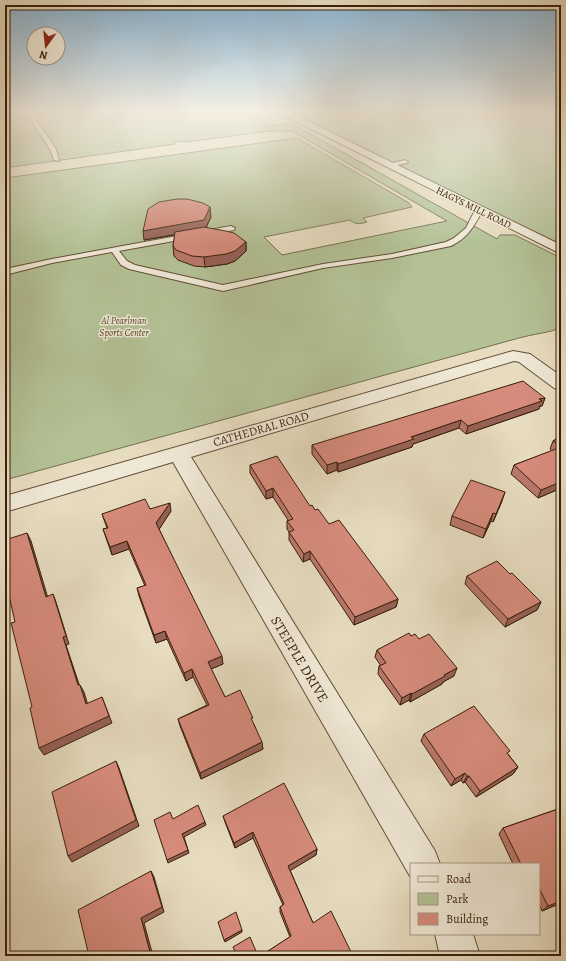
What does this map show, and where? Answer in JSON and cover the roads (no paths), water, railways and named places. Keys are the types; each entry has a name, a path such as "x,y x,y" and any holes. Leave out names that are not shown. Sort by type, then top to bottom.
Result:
{"street":[{"name":"HAGYS MILL ROAD","path":"369,156 561,250"},
{"name":"CATHEDRAL ROAD","path":"5,504 513,356 524,358 561,384"},
{"name":"STEEPLE DRIVE","path":"178,453 421,863"},
{"path":"454,935 460,956"}],"lane":[{"path":"55,156 57,160"},
{"path":"388,165 405,162"},
{"path":"114,250 120,258 132,267 223,288 323,266 392,256 448,244 457,240 469,230 479,210"},
{"path":"5,272 34,265 231,228"}],"park label":[{"name":"Al Pearlman Sports Center","path":"124,326"}]}
